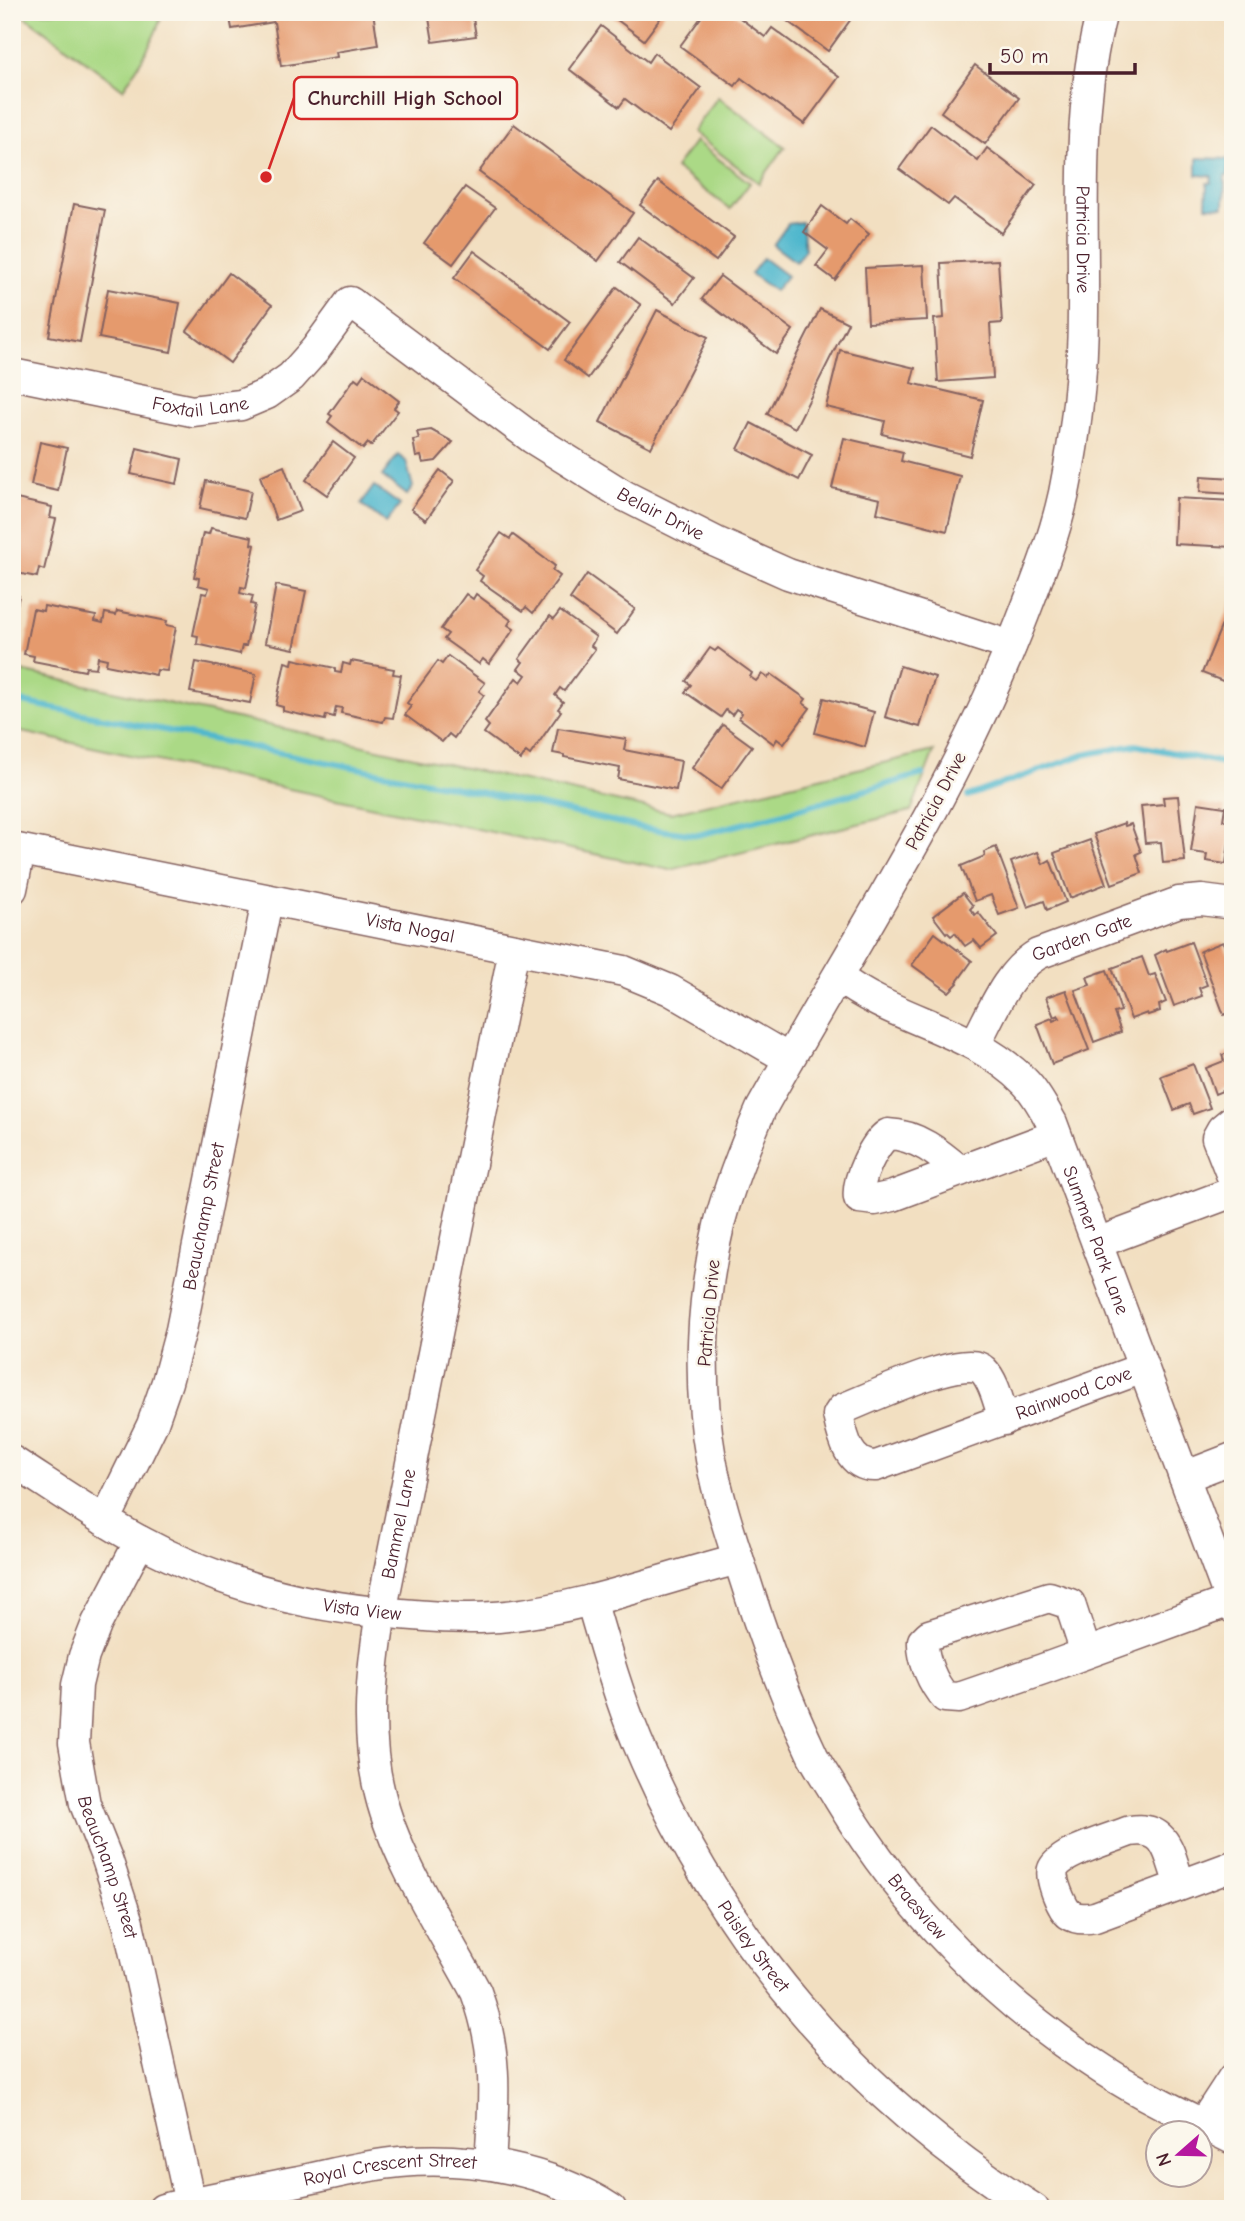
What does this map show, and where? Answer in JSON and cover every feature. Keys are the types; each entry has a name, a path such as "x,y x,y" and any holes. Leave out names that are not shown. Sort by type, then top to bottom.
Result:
{"street":[{"name":"Patricia Drive","path":"738,1559 711,1459 704,1400 703,1340 707,1292 720,1222 738,1164 761,1109 943,792 992,692 1048,553 1063,493 1073,435 1083,315 1083,187 1088,92 1102,12"},
{"name":"Belair Drive","path":"350,302 532,438 625,496 716,542 788,574 1011,646"},
{"name":"Foxtail Lane","path":"12,374 192,411 240,405 267,394 291,377 315,350 350,302"},
{"path":"12,888 16,849"},
{"name":"Vista Nogal","path":"16,849 624,971 670,990 789,1059"},
{"name":"Garden Gate","path":"975,1044 1014,974 1026,961 1038,954 1179,902 1202,900 1233,904"},
{"name":"Beauchamp Street","path":"105,1521 152,1425 178,1343 267,901"},
{"name":"Bammel Lane","path":"490,2164 495,2085 485,2015 476,1992 400,1852 380,1794 370,1722 374,1659 381,1613 514,948"},
{"name":"Summer Park Lane","path":"838,976 856,991 975,1044 999,1059 1027,1083 1052,1122 1232,1604"},
{"path":"1233,1120 1222,1129 1217,1138 1233,1179"},
{"path":"960,1171 1056,1135"},
{"path":"1097,1243 1233,1192"},
{"name":"Rainwood Cove","path":"1004,1420 990,1381 982,1369 974,1365 954,1366 909,1382 842,1409 838,1415 851,1454 857,1462 865,1466 876,1466 1004,1420 1143,1368"},
{"path":"1184,1477 1233,1458"},
{"name":"Vista View","path":"12,1461 105,1521 189,1564 253,1588 350,1611 429,1616 505,1616 591,1600 738,1559"},
{"name":"Beauchamp Street","path":"140,1541 97,1623 84,1656 77,1685 74,1743 85,1804 128,1923 176,2206"},
{"name":"Braesview","path":"738,1559 769,1655 815,1758 859,1833 911,1902 970,1965 1035,2022 1106,2072 1196,2120"},
{"path":"1086,1653 1070,1604 1049,1597 929,1635 923,1641 923,1651 937,1689 945,1697 959,1698 1232,1604"},
{"name":"Paisley Street","path":"591,1600 614,1680 637,1741 682,1837 738,1927 802,2011 875,2088 955,2157 1034,2209"},
{"path":"1180,1885 1233,1866"},
{"path":"1206,2120 1233,2078"},
{"name":"Braesview","path":"1214,2130 1233,2139"},
{"name":"Royal Crescent Street","path":"176,2206 397,2162 435,2160 490,2164 538,2176 570,2188 611,2209"}],"green space":[{"path":"19,12 163,12 146,52 123,89"},
{"path":"718,97 785,147 759,183 692,132"},
{"path":"695,141 750,183 730,209 675,168"},
{"path":"12,669 671,813 934,751 911,811 670,870 12,730"}],"water":[{"path":"1197,158 1229,159 1228,176 1225,176 1224,207 1206,206 1207,183 1211,183 1212,176 1197,175"},
{"path":"802,222 805,249 796,262 773,245 788,224"},
{"path":"763,258 787,276 775,291 751,274"},
{"path":"398,455 406,461 413,487 407,495 382,476"},
{"path":"374,486 400,505 386,523 361,504"}],"building":[{"path":"229,12 373,12 378,45 336,52 337,57 281,66 274,22 232,29"},
{"path":"428,12 472,12 476,36 433,42"},
{"path":"615,12 665,12 644,40 612,16"},
{"path":"705,12 732,12 765,37 772,28 839,77 804,124 741,78 735,86 680,46"},
{"path":"775,12 856,12 828,51"},
{"path":"601,26 648,62 654,53 701,88 669,132 625,99 619,107 569,69"},
{"path":"975,65 1019,98 985,144 941,112"},
{"path":"514,124 633,213 598,261 479,172"},
{"path":"931,125 978,161 987,148 1036,185 1001,233 954,198 948,205 899,169"},
{"path":"658,181 734,237 716,261 640,205"},
{"path":"465,187 495,208 453,264 424,243"},
{"path":"74,204 105,210 80,342 49,336"},
{"path":"822,206 846,224 850,219 869,234 835,280 816,266 828,250 804,232"},
{"path":"638,237 694,278 675,303 620,262"},
{"path":"474,251 570,322 550,349 454,278"},
{"path":"998,260 1002,323 990,324 993,378 938,382 934,319 944,318 941,263"},
{"path":"924,265 927,320 868,323 865,268"},
{"path":"229,273 272,305 230,363 187,331"},
{"path":"720,276 793,330 776,354 702,299"},
{"path":"617,287 641,305 588,378 564,360"},
{"path":"108,289 180,303 171,352 99,338"},
{"path":"820,309 848,323 795,428 767,414"},
{"path":"657,310 708,337 651,448 600,422"},
{"path":"840,350 915,368 911,383 983,400 970,456 882,434 885,421 826,407"},
{"path":"364,374 399,401 394,408 398,411 371,446 368,443 363,449 328,422 332,416 329,414 355,378 359,381"},
{"path":"751,423 812,455 799,480 738,449"},
{"path":"431,430 453,442 436,461 423,463 421,456 416,457 413,440 419,439 417,432"},
{"path":"844,438 903,452 901,461 960,476 947,531 877,513 880,499 832,488"},
{"path":"40,442 67,448 58,491 31,485"},
{"path":"333,442 354,458 327,495 306,480"},
{"path":"137,448 182,459 177,484 131,474"},
{"path":"284,466 301,511 276,520 260,476"},
{"path":"440,470 454,481 426,520 411,509"},
{"path":"1201,476 1233,478 1233,494 1200,492"},
{"path":"206,481 251,491 245,518 200,508"},
{"path":"12,498 52,507 50,518 56,519 44,570 39,568 37,577 12,572"},
{"path":"1176,498 1233,501 1233,547 1174,544"},
{"path":"211,528 252,537 251,544 255,545 246,588 241,587 240,593 253,596 251,604 255,605 246,646 242,646 240,654 197,644 198,636 193,635 202,593 207,594 209,588 198,585 199,578 194,577 203,533 209,534"},
{"path":"501,533 510,539 513,535 555,566 552,570 560,576 533,613 526,607 523,611 480,581 483,576 475,570"},
{"path":"587,574 635,609 617,634 570,599"},
{"path":"12,583 16,584 14,595 19,596 13,623"},
{"path":"276,585 306,591 294,649 265,643"},
{"path":"466,594 473,599 476,594 511,620 508,625 514,629 489,664 483,659 479,664 444,639 448,634 441,629"},
{"path":"1233,598 1233,685 1202,673"},
{"path":"44,606 96,616 95,621 103,623 105,613 116,615 117,611 167,621 166,625 176,627 167,671 157,670 156,675 106,665 107,659 98,657 96,668 86,667 85,671 33,661 34,656 24,654 33,609 43,611"},
{"path":"560,611 596,637 591,646 595,649 564,691 560,688 555,695 563,702 558,709 561,711 530,755 526,752 521,760 484,733 489,726 485,722 516,678 521,682 526,675 518,669 523,662 519,659 550,616 554,619"},
{"path":"710,648 715,651 718,648 752,673 750,677 756,681 762,674 768,678 771,674 806,699 803,703 810,708 784,744 777,739 774,744 739,718 742,713 736,709 732,715 726,710 721,717 685,692 691,685 686,681"},
{"path":"448,656 485,683 479,691 484,695 454,738 449,734 442,742 405,715 411,706 407,703 438,661 442,664"},
{"path":"293,659 335,668 335,672 341,673 343,663 350,665 351,661 394,669 393,674 401,675 393,718 385,717 383,722 341,713 342,708 336,707 334,717 326,715 325,720 283,711 283,707 276,705 285,662 292,664"},
{"path":"196,662 256,674 250,703 190,692"},
{"path":"900,666 935,677 920,727 885,717"},
{"path":"824,698 874,712 865,747 815,733"},
{"path":"723,725 752,746 721,789 692,768"},
{"path":"558,728 626,739 624,750 681,761 676,790 618,779 620,768 553,753"},
{"path":"1178,796 1185,861 1163,863 1161,842 1145,843 1141,806 1164,804 1163,797"},
{"path":"1198,803 1225,807 1223,820 1232,821 1226,864 1206,861 1207,854 1191,852"},
{"path":"1124,823 1125,826 1131,824 1141,852 1136,854 1142,873 1112,884 1094,834"},
{"path":"1090,840 1106,884 1070,898 1054,853"},
{"path":"996,847 1019,908 999,915 991,895 975,901 961,866 985,856 984,852"},
{"path":"1038,852 1043,864 1050,860 1066,902 1047,910 1044,901 1028,907 1011,862"},
{"path":"963,893 973,906 970,909 975,915 978,912 997,936 981,948 974,940 965,946 955,933 951,936 946,933 933,916"},
{"path":"935,933 972,961 949,992 912,965"},
{"path":"1191,942 1207,985 1199,988 1202,996 1174,1006 1155,955"},
{"path":"1223,942 1233,965 1233,1011 1224,1015 1200,951"},
{"path":"1142,957 1149,976 1155,974 1166,1002 1159,1005 1160,1011 1131,1019 1112,968"},
{"path":"1107,970 1121,1011 1114,1013 1121,1032 1094,1042 1075,990 1090,985 1087,977"},
{"path":"1066,990 1089,1050 1052,1064 1037,1024 1060,1018 1058,1015 1054,1017 1046,997"},
{"path":"1233,1051 1233,1097 1229,1088 1215,1094 1206,1068 1224,1061 1222,1055"},
{"path":"1193,1064 1210,1108 1193,1114 1189,1104 1174,1110 1161,1076"}],"waterway":[{"path":"12,700 489,794 643,828 698,835 923,774"},
{"path":"968,796 1083,755 1135,745 1233,765"}],"place":[{"name":"Churchill High School","path":"266,177"}]}
